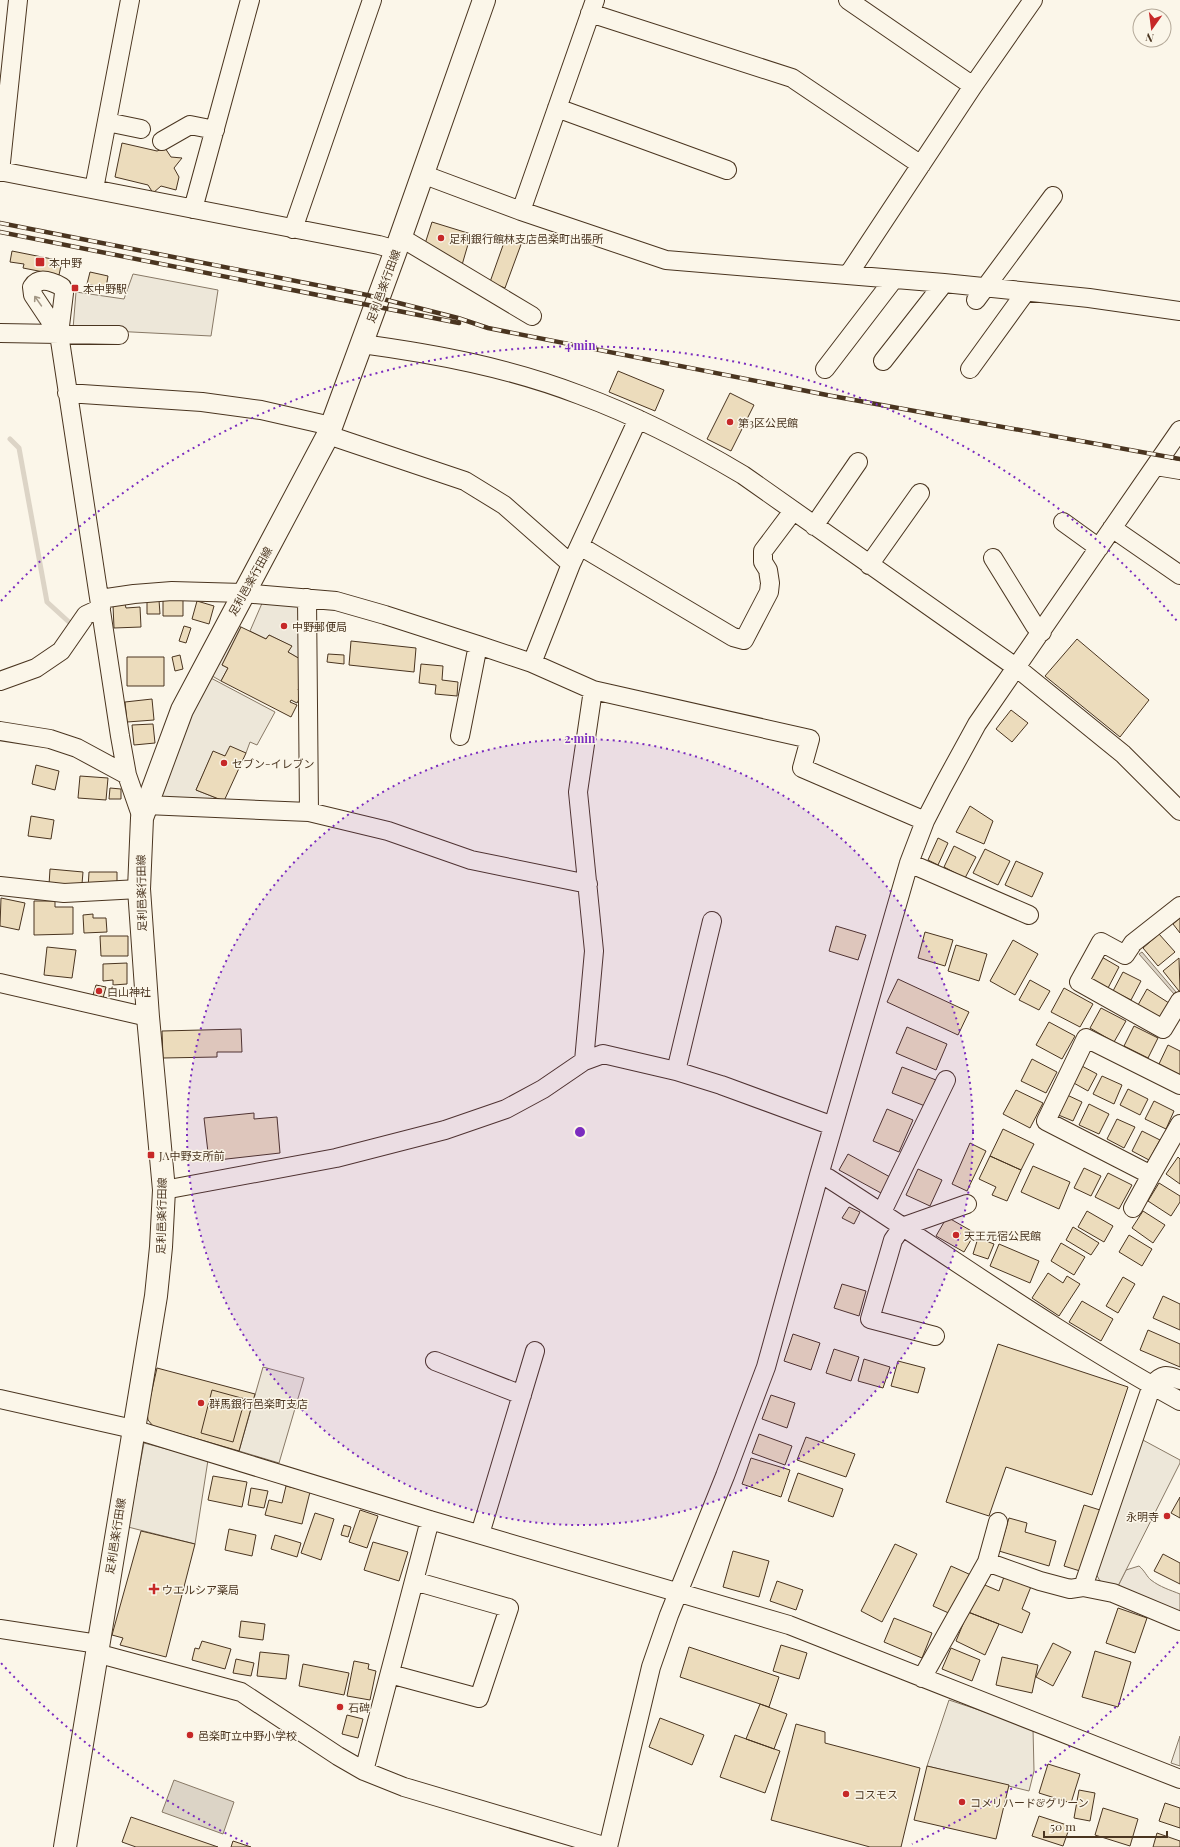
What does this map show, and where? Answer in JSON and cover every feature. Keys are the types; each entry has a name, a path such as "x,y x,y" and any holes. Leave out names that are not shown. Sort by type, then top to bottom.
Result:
{"main road":[{"name":"足利邑楽行田線","path":"65,1847 156,1296 161,1247 164,1190 148,1017 139,889 144,811 182,710 243,592 295,500 330,430 398,244 484,0"}],"street":[{"path":"18,0 0,172 379,245 398,244 532,316"},
{"path":"94,189 130,0"},
{"path":"193,209 250,0"},
{"path":"293,229 372,0"},
{"path":"848,0 973,86"},
{"path":"848,275 973,86 1033,0"},
{"path":"521,211 593,6 792,78 921,165"},
{"path":"557,108 728,170"},
{"path":"107,122 141,129"},
{"path":"162,141 190,125 215,130"},
{"path":"422,174 521,211 666,260 944,283 980,294 1025,292 1089,298 1180,310"},
{"path":"980,294 1053,196"},
{"path":"825,369 894,279"},
{"path":"883,361 944,283"},
{"path":"970,369 1025,292"},
{"path":"0,333 118,335"},
{"path":"59,334 127,774 144,811 309,812 388,831 471,860 588,884"},
{"path":"362,344 456,359 496,368 580,395 638,419 703,452 743,476 1017,668 1123,754 1180,811"},
{"path":"67,393 202,402 261,410 330,430 465,481 504,505 571,564"},
{"path":"532,663 571,564 638,419"},
{"path":"0,1629 97,1648 241,1692 338,1756 364,1771 404,1787 608,1847 651,1667 678,1591 722,1483 766,1367 897,899 925,821 977,724 1042,632 1180,430"},
{"path":"814,526 858,462"},
{"path":"1156,466 1180,470"},
{"path":"870,565 920,492"},
{"path":"580,546 733,637 744,640 770,588 768,570 763,562 763,551 793,511"},
{"path":"1063,522 1099,548"},
{"path":"1112,528 1180,575"},
{"path":"993,558 1035,626 1042,632"},
{"path":"0,681 36,668 61,651 86,615 100,604 134,594 172,591 243,592 343,603 385,615 532,663 593,690 810,739 802,768 925,821"},
{"path":"307,598 309,812"},
{"path":"460,736 478,645"},
{"path":"584,1060 594,951 578,792 593,690"},
{"path":"0,731 50,739 77,748 127,774"},
{"path":"909,863 1029,915"},
{"path":"0,886 64,893 139,889"},
{"path":"1180,906 1134,943 1125,955 1101,942 1079,982 1163,1029 1180,1002"},
{"path":"676,1070 712,921"},
{"path":"0,983 148,1017"},
{"path":"1151,1175 1046,1121 1086,1038 1180,1085"},
{"path":"164,1190 336,1158 446,1130 506,1109 543,1089 584,1060 603,1054 676,1070 833,1126"},
{"path":"882,1212 946,1080"},
{"path":"1133,1208 1180,1124"},
{"path":"819,1175 828,1178 1021,1304 1152,1386 1180,1401"},
{"path":"935,1336 870,1319 893,1240 902,1227 967,1204"},
{"path":"480,1534 535,1351"},
{"path":"435,1361 522,1394"},
{"path":"1083,1587 1152,1386 1158,1378 1169,1375 1180,1380"},
{"path":"0,1398 133,1429 430,1520 678,1591 789,1625 1180,1779"},
{"path":"364,1771 430,1520"},
{"path":"922,1678 988,1562 998,1522"},
{"path":"988,1562 1040,1581 1070,1589 1083,1587 1113,1593 1180,1621"},
{"path":"390,1674 479,1698 509,1608 414,1581"}],"shaded area":[{"path":"133,274 218,290 211,336 73,329 76,292 124,299"},
{"path":"263,601 302,604 300,659 288,652 291,646 269,635 266,639 250,631"},
{"path":"233,621 241,627 222,665 228,668 221,681 207,673"},
{"path":"209,677 275,712 257,745 250,742 246,753 225,756 213,752 196,790 224,801 159,799 191,717"},
{"path":"1142,952 1176,992 1174,994 1139,954"},
{"path":"263,1367 304,1378 279,1463 239,1451"},
{"path":"1141,1439 1180,1460 1180,1463 1117,1588 1100,1581 1095,1572"},
{"path":"144,1443 208,1460 195,1544 128,1527"},
{"path":"1139,1566 1154,1582 1180,1594 1180,1613 1117,1588 1126,1570"},
{"path":"949,1700 1033,1728 1034,1771 1029,1791 927,1766"},
{"path":"1180,1736 1180,1766 1171,1763"},
{"path":"174,1780 234,1802 223,1834 162,1812"}],"building":[{"path":"122,143 157,151 165,148 171,157 182,158 174,168 179,177 176,190 161,186 153,193 148,185 115,177"},
{"path":"432,222 471,234 462,265 423,250"},
{"path":"507,234 523,239 505,288 490,282"},
{"path":"12,251 62,261 59,275 23,268 24,264 10,262"},
{"path":"90,272 108,276 106,288 87,284"},
{"path":"618,371 664,390 655,411 609,392"},
{"name":"第3区公民館","path":"730,393 754,405 731,451 707,439"},
{"path":"163,599 183,599 183,616 163,616"},
{"path":"159,600 160,614 147,614 147,601"},
{"path":"197,601 214,606 209,624 192,619"},
{"path":"125,604 126,608 140,607 141,627 114,628 113,605"},
{"path":"184,626 191,628 186,643 179,641"},
{"path":"241,627 266,639 269,635 292,646 288,652 300,659 301,684 298,690 303,692 297,703 291,700 290,702 297,705 291,717 221,681 228,668 222,665"},
{"path":"1077,639 1149,700 1120,737 1045,676"},
{"path":"351,641 416,648 414,672 349,665"},
{"path":"328,654 344,655 344,664 327,662"},
{"path":"180,655 183,669 175,671 172,657"},
{"path":"127,657 164,657 164,686 127,686"},
{"path":"421,664 443,666 442,680 458,682 457,696 435,694 436,685 419,683"},
{"path":"152,699 154,720 127,722 125,702"},
{"path":"1011,710 1028,723 1012,742 996,729"},
{"path":"153,724 155,743 134,745 132,725"},
{"path":"230,746 246,753 224,801 196,790 213,751 225,756"},
{"path":"36,765 59,771 55,790 32,784"},
{"path":"80,776 108,778 106,800 78,798"},
{"path":"110,788 121,789 121,799 109,799"},
{"path":"970,806 993,821 984,844 956,832"},
{"path":"31,816 54,820 51,839 28,836"},
{"path":"938,838 948,843 938,865 928,860"},
{"path":"954,846 976,857 965,878 944,867"},
{"path":"985,849 1010,861 998,885 973,873"},
{"path":"1016,861 1043,873 1032,897 1005,885"},
{"path":"50,869 83,872 82,884 49,885"},
{"path":"89,872 117,872 117,889 88,889"},
{"path":"1,898 25,903 19,930 0,926"},
{"path":"34,901 55,901 55,907 73,907 73,934 34,935"},
{"path":"93,914 93,918 106,918 107,932 84,933 83,915"},
{"path":"1180,918 1180,933 1173,924"},
{"path":"836,926 866,935 858,960 829,951"},
{"path":"925,932 953,940 945,966 918,958"},
{"path":"1159,934 1175,952 1158,966 1143,948"},
{"path":"100,936 128,936 128,956 101,956"},
{"path":"1013,940 1038,954 1015,995 990,981"},
{"path":"956,945 987,954 979,981 948,971"},
{"path":"47,947 76,950 72,978 44,975"},
{"path":"1100,956 1119,967 1108,988 1088,978"},
{"path":"1179,958 1180,991 1163,971"},
{"path":"127,963 127,984 113,985 113,980 103,981 103,964"},
{"path":"1123,972 1141,981 1131,1000 1113,991"},
{"path":"898,979 969,1012 958,1035 887,1002"},
{"path":"1030,980 1050,991 1039,1010 1019,1000"},
{"name":"白山神社","path":"96,985 106,987 103,998 93,995"},
{"path":"1064,988 1093,1004 1080,1027 1051,1012"},
{"path":"1147,989 1169,1003 1160,1019 1138,1005"},
{"path":"1101,1008 1126,1021 1114,1042 1090,1028"},
{"path":"1049,1022 1075,1036 1062,1059 1036,1045"},
{"path":"1134,1026 1158,1038 1148,1058 1124,1046"},
{"path":"907,1027 947,1044 936,1070 896,1053"},
{"path":"241,1029 242,1052 217,1052 217,1057 163,1058 162,1031"},
{"path":"1168,1045 1180,1051 1180,1075 1159,1064"},
{"path":"1032,1059 1057,1072 1046,1093 1021,1081"},
{"path":"1080,1065 1097,1074 1088,1091 1072,1082"},
{"path":"902,1067 936,1080 925,1106 892,1093"},
{"path":"1102,1076 1122,1085 1114,1104 1093,1094"},
{"path":"1128,1089 1148,1099 1140,1115 1120,1105"},
{"path":"1016,1090 1043,1103 1030,1128 1003,1114"},
{"path":"1065,1094 1082,1102 1073,1121 1056,1114"},
{"path":"1154,1101 1174,1111 1166,1129 1145,1119"},
{"path":"1089,1104 1109,1114 1099,1134 1079,1125"},
{"path":"887,1109 913,1120 899,1152 873,1141"},
{"path":"254,1113 254,1119 277,1117 280,1153 209,1161 204,1118"},
{"path":"1117,1119 1135,1127 1124,1148 1107,1139"},
{"path":"1003,1129 1034,1144 1021,1170 990,1156"},
{"path":"1142,1131 1160,1140 1149,1160 1132,1151"},
{"path":"970,1143 986,1151 967,1191 952,1184"},
{"path":"848,1154 890,1177 881,1193 839,1170"},
{"path":"990,1156 1021,1170 1007,1201 992,1195 996,1187 979,1179"},
{"path":"1178,1157 1180,1159 1180,1184 1166,1174"},
{"path":"1033,1166 1070,1182 1059,1209 1021,1192"},
{"path":"1084,1168 1101,1176 1091,1196 1074,1188"},
{"path":"918,1169 942,1180 930,1206 906,1195"},
{"path":"1108,1173 1132,1185 1119,1209 1095,1197"},
{"path":"1159,1183 1180,1196 1180,1202 1171,1216 1148,1201"},
{"path":"849,1207 860,1212 854,1224 842,1218"},
{"path":"1087,1211 1113,1226 1104,1242 1078,1227"},
{"path":"1143,1211 1165,1225 1153,1243 1132,1228"},
{"name":"天王元宿公民館","path":"947,1217 975,1233 964,1252 936,1236"},
{"path":"1073,1227 1099,1243 1091,1255 1066,1240"},
{"path":"1129,1235 1152,1249 1142,1266 1119,1252"},
{"path":"978,1238 994,1244 988,1259 973,1254"},
{"path":"1061,1243 1085,1257 1074,1275 1051,1261"},
{"path":"999,1244 1039,1261 1030,1283 990,1266"},
{"path":"1048,1273 1063,1283 1067,1276 1080,1284 1059,1316 1032,1298"},
{"path":"1123,1277 1135,1284 1118,1313 1106,1306"},
{"path":"842,1284 866,1291 859,1316 834,1308"},
{"path":"1163,1296 1180,1304 1180,1330 1153,1318"},
{"path":"1082,1301 1113,1319 1101,1341 1069,1322"},
{"path":"1148,1330 1180,1344 1180,1367 1140,1350"},
{"path":"793,1334 820,1343 811,1370 784,1361"},
{"path":"998,1344 1128,1387 1092,1495 1006,1467 989,1516 946,1502"},
{"path":"834,1349 859,1357 851,1381 826,1373"},
{"path":"864,1359 890,1367 883,1388 858,1381"},
{"path":"898,1361 925,1368 918,1393 891,1386"},
{"name":"群馬銀行邑楽町支店","path":"157,1368 255,1394 239,1451 153,1426 148,1420 147,1412"},
{"path":"212,1390 245,1399 233,1442 201,1433"},
{"path":"771,1395 795,1403 787,1428 762,1419"},
{"path":"759,1434 792,1446 785,1465 752,1453"},
{"path":"806,1437 855,1454 846,1477 797,1460"},
{"path":"751,1458 790,1470 781,1497 742,1484"},
{"path":"798,1473 843,1489 833,1517 788,1501"},
{"path":"213,1476 247,1482 242,1507 208,1500"},
{"path":"286,1486 310,1492 302,1524 265,1515 269,1500 282,1503"},
{"path":"251,1488 268,1491 264,1508 248,1505"},
{"path":"1180,1497 1180,1518 1171,1513"},
{"path":"1084,1505 1100,1510 1080,1571 1064,1566"},
{"path":"360,1510 378,1516 367,1548 349,1542"},
{"path":"315,1513 334,1519 321,1560 301,1553"},
{"path":"1009,1518 1027,1523 1025,1532 1056,1541 1049,1566 999,1551"},
{"path":"344,1525 351,1527 348,1537 341,1535"},
{"path":"229,1529 256,1535 252,1556 225,1550"},
{"name":"ウエルシア薬局","path":"141,1531 195,1544 166,1657 120,1645 123,1638 112,1635"},
{"path":"275,1535 301,1543 297,1557 271,1549"},
{"path":"373,1542 408,1552 399,1581 364,1570"},
{"path":"895,1544 917,1554 882,1622 861,1611"},
{"path":"733,1551 769,1561 759,1597 723,1587"},
{"path":"1163,1554 1180,1563 1180,1584 1154,1571"},
{"path":"951,1566 971,1575 953,1615 933,1606"},
{"path":"1005,1574 1032,1584 1022,1609 1030,1613 1022,1633 968,1612 980,1583 999,1591"},
{"path":"777,1581 803,1590 796,1610 770,1601"},
{"path":"1118,1608 1147,1618 1135,1653 1106,1643"},
{"path":"968,1612 999,1624 985,1655 956,1641"},
{"path":"894,1618 932,1633 922,1658 884,1642"},
{"path":"241,1621 265,1624 263,1640 239,1637"},
{"path":"202,1641 231,1649 225,1669 192,1660 195,1648 199,1649"},
{"path":"1053,1643 1071,1652 1053,1686 1036,1677"},
{"path":"781,1645 807,1653 799,1679 773,1671"},
{"path":"689,1647 779,1677 769,1707 680,1677"},
{"path":"951,1648 980,1660 972,1681 942,1669"},
{"path":"1095,1651 1131,1662 1118,1707 1082,1697"},
{"path":"260,1652 289,1655 286,1679 257,1676"},
{"path":"1002,1657 1038,1665 1032,1693 996,1685"},
{"path":"236,1659 254,1663 251,1676 233,1673"},
{"path":"354,1661 369,1664 368,1669 376,1671 370,1700 347,1696"},
{"path":"303,1664 349,1673 344,1695 299,1686"},
{"path":"760,1704 787,1714 774,1749 746,1739"},
{"path":"347,1715 363,1719 358,1738 342,1734"},
{"path":"660,1718 704,1735 692,1765 649,1747"},
{"name":"コスモス","path":"796,1724 825,1732 825,1743 920,1768 901,1847 870,1847 771,1820"},
{"path":"735,1735 780,1751 765,1793 720,1777"},
{"path":"1048,1764 1080,1774 1071,1803 1039,1793"},
{"name":"コメリハード&グリーン","path":"927,1766 1009,1785 996,1839 914,1820"},
{"path":"1079,1790 1095,1793 1090,1821 1074,1818"},
{"path":"1165,1803 1180,1808 1180,1828 1159,1821"},
{"path":"1103,1808 1138,1819 1130,1846 1095,1835"},
{"path":"1039,1816 1070,1826 1063,1846 1032,1836"},
{"path":"131,1817 218,1847 136,1847 122,1842"},
{"path":"1157,1833 1180,1841 1180,1847 1153,1847"},
{"path":"233,1841 251,1847 231,1847"}],"waterway":[{"path":"10,439 19,448 47,602 70,623"}],"railway":[{"path":"0,223 367,295 458,318 488,328 832,396 1180,459"},
{"path":"0,232 459,323"}],"place":[{"name":"足利銀行館林支店邑楽町出張所","path":"441,238"},
{"name":"本中野","path":"40,262"},
{"name":"本中野駅","path":"75,288"},
{"name":"第3区公民館","path":"730,422"},
{"name":"中野郵便局","path":"284,626"},
{"name":"セブン-イレブン","path":"224,763"},
{"name":"白山神社","path":"99,991"},
{"name":"JA中野支所前","path":"151,1155"},
{"name":"天王元宿公民館","path":"956,1235"},
{"name":"群馬銀行邑楽町支店","path":"201,1403"},
{"name":"永明寺","path":"1167,1516"},
{"name":"ウエルシア薬局","path":"154,1589"},
{"name":"石碑","path":"340,1707"},
{"name":"邑楽町立中野小学校","path":"190,1735"},
{"name":"コスモス","path":"846,1794"},
{"name":"コメリハード&グリーン","path":"962,1802"}]}
